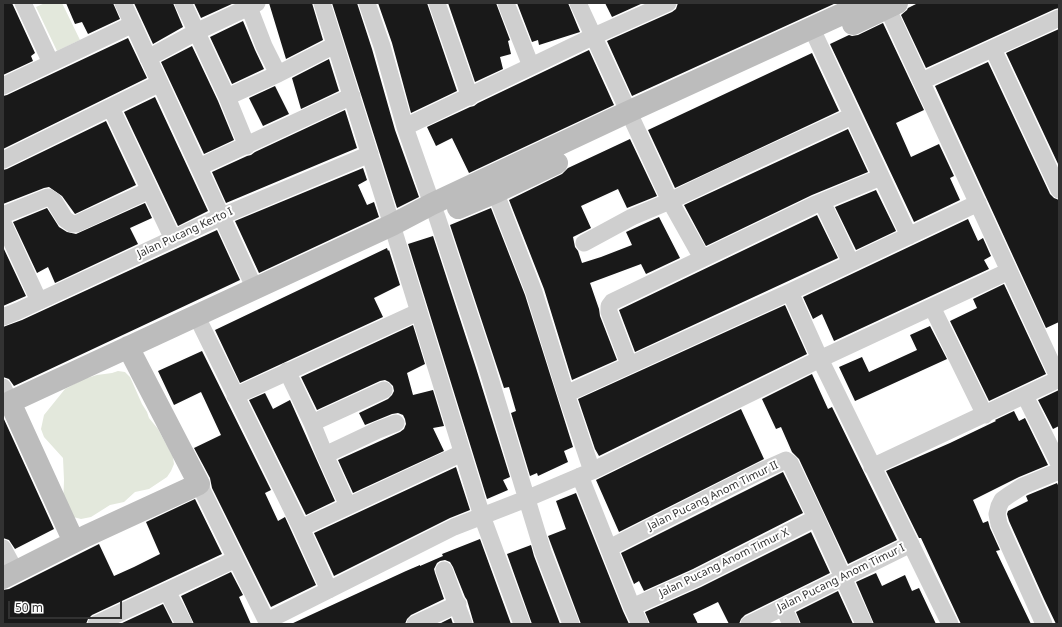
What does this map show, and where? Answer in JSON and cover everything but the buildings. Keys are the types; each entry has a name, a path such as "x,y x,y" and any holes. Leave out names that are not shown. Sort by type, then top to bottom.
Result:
{"main road":[{"path":"815,35 866,3"},
{"path":"77,534 15,401 131,353 394,231 434,210 493,185 631,119 815,35 890,4"},
{"path":"199,321 255,289 394,231"},
{"path":"7,564 77,534 196,478 131,353"}],"street":[{"path":"23,3 51,63"},
{"path":"123,3 255,289"},
{"path":"182,3 227,97 247,146"},
{"path":"322,3 482,516 522,624"},
{"path":"367,3 382,46 405,127 486,365 543,552 571,624"},
{"path":"437,3 470,96"},
{"path":"578,3 670,201 702,258"},
{"path":"405,127 594,36 668,3"},
{"path":"508,4 531,66"},
{"path":"872,467 1059,379 922,81 890,4"},
{"path":"148,58 196,32 253,5 264,46 278,74"},
{"path":"922,81 1059,18"},
{"path":"3,86 133,24"},
{"path":"815,35 909,236"},
{"path":"227,97 278,74 335,45"},
{"path":"993,49 1059,190"},
{"path":"3,160 160,83"},
{"path":"199,167 352,96"},
{"path":"111,108 173,239"},
{"path":"584,243 632,217 670,201 852,116"},
{"name":"Jalan Pucang Kerto I","path":"3,317 222,216 370,154"},
{"path":"630,364 609,312 608,308 612,302 822,202 881,177"},
{"path":"493,185 534,292 566,394 586,474 609,548 640,624"},
{"path":"3,215 48,197 54,201 65,219 72,224 76,224 150,190"},
{"path":"822,202 852,263"},
{"path":"566,394 790,292 978,203"},
{"path":"3,223 39,301"},
{"path":"196,478 268,622 454,527 586,474 820,359 1009,271"},
{"path":"790,292 820,359 872,467 950,624"},
{"path":"932,307 985,415"},
{"path":"235,396 418,312"},
{"path":"199,321 301,528 329,590"},
{"path":"287,371 312,423 348,506"},
{"path":"312,423 384,390"},
{"path":"1025,396 1059,464"},
{"path":"325,455 396,423"},
{"path":"301,528 462,453"},
{"name":"Jalan Pucang Anom Timur II","path":"609,548 759,472 786,460 790,463 864,624"},
{"path":"1044,624 999,524 997,514 1002,500 1009,495 1023,486 1059,471"},
{"name":"Jalan Pucang Anom Timur X","path":"632,607 697,578 816,518"},
{"name":"Jalan Pucang Anom Timur I","path":"749,624 911,544"},
{"path":"96,624 236,559"},
{"path":"444,570 458,604 464,624"},
{"path":"167,591 184,624"},
{"path":"415,624 458,604"},
{"path":"783,607 791,624"}],"shaded area":[{"path":"45,3 62,3 80,40 57,51 36,7"},
{"path":"118,371 125,372 130,377 149,418 158,429 173,457 174,464 167,477 149,489 135,492 124,502 110,505 91,517 81,519 73,517 63,508 63,458 44,437 41,429 44,415 65,389 84,379"}]}
